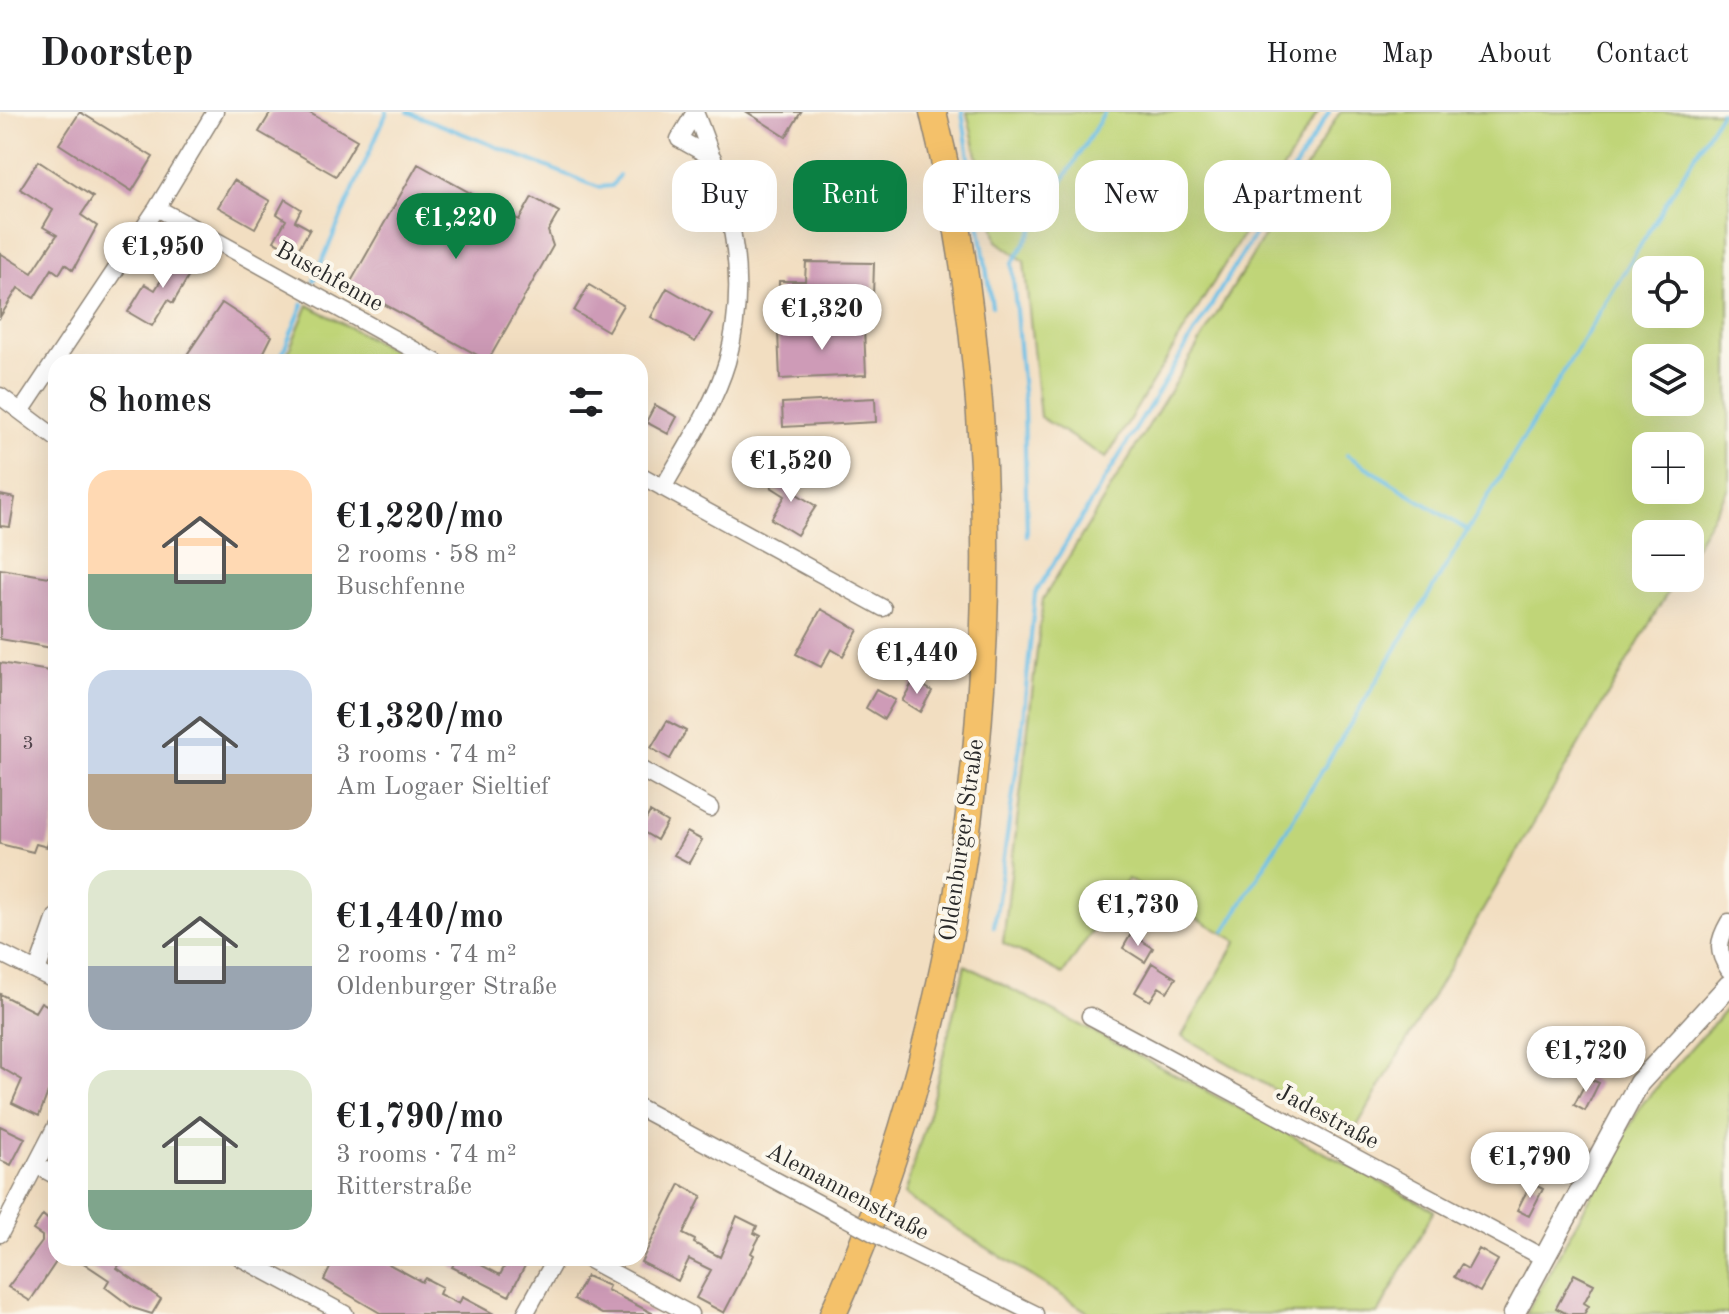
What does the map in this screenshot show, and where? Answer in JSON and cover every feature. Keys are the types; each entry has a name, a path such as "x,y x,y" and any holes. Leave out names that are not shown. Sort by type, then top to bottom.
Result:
{"main road":[{"name":"Oldenburger Straße","path":"833,1314 909,1104 941,976 962,859 974,764 982,664 986,530 979,403 965,276 933,112"}],"street":[{"path":"59,354 157,208 215,112"},
{"path":"695,112 679,139 713,158"},
{"path":"663,488 697,428 727,364 734,317 736,248 728,199 695,112"},
{"name":"Buschfenne","path":"157,208 422,354"},
{"path":"22,410 48,371"},
{"path":"0,396 48,431"},
{"path":"648,480 883,608"},
{"path":"648,773 710,808"},
{"path":"1729,922 1718,941 1720,957 1729,970"},
{"path":"37,971 48,940"},
{"path":"0,953 48,977"},
{"path":"1514,1314 1639,1083 1729,985"},
{"name":"Jadestraße","path":"1090,1016 1544,1258"},
{"name":"Alemannenstraße","path":"648,1112 890,1242 1035,1314"},
{"path":"0,1234 48,1142"},
{"path":"36,1165 48,1172"},
{"path":"256,1266 345,1314"},
{"path":"525,1314 552,1266"},
{"path":"601,1266 690,1314"}],"green space":[{"path":"967,112 1318,112 1289,160 1204,160 1204,232 1244,232 1106,458 1040,417 1024,261 997,241 995,232 1059,232 1059,160 978,160"},
{"path":"1340,112 1729,112 1729,488 1704,531 1704,520 1632,520 1632,592 1668,592 1352,1135 1182,1036 1237,941 1128,879 1063,974 1003,943 1043,599 1267,232 1391,232 1391,160 1311,160"},
{"path":"308,305 399,354 287,354"},
{"path":"965,965 1434,1210 1378,1314 1091,1314 904,1195 930,1110"},
{"path":"1729,1006 1729,1314 1526,1314 1642,1104"}],"building":[{"path":"80,112 153,157 132,191 59,144"},
{"path":"271,112 308,112 357,140 336,176 259,132"},
{"path":"747,112 801,112 786,137"},
{"path":"38,161 93,197 81,215 97,226 73,270 65,264 59,274 52,269 34,298 18,288 0,317 0,253 32,273 57,235 43,227 53,210 20,189"},
{"path":"418,164 519,220 532,197 559,212 548,231 553,246 492,354 475,354 349,285"},
{"path":"234,180 270,201 255,228 218,207"},
{"path":"285,199 301,209 295,221 310,229 296,253 274,241 286,220 277,214"},
{"path":"180,250 197,262 173,303 168,300 152,326 128,312 145,284 155,290"},
{"path":"806,262 874,263 873,297 809,296 809,303 779,302 779,281 805,281"},
{"path":"589,285 623,305 608,331 574,311"},
{"path":"667,288 712,314 695,342 651,317"},
{"path":"222,303 272,336 263,354 187,354"},
{"path":"835,321 835,329 864,328 866,375 780,379 778,332 816,330 815,322"},
{"path":"875,398 876,422 783,427 782,403"},
{"path":"655,405 677,417 668,434 648,423"},
{"path":"783,469 800,480 792,491 816,506 797,535 771,519 785,496 771,487"},
{"path":"0,495 15,498 10,527 0,526"},
{"path":"0,569 48,577 48,647 0,639"},
{"path":"821,609 858,630 843,656 831,649 821,667 796,654"},
{"path":"0,663 48,671 48,843 47,847 36,844 33,852 0,844"},
{"path":"914,680 932,691 920,712 902,701"},
{"path":"876,690 895,700 884,719 866,708"},
{"path":"667,721 686,731 670,759 651,748"},
{"path":"650,812 667,822 657,840 648,835"},
{"path":"687,832 702,840 689,863 674,855"},
{"path":"1131,934 1153,948 1145,962 1123,948"},
{"path":"1152,963 1176,978 1167,992 1159,987 1150,1001 1135,992"},
{"path":"0,994 35,1012 41,1002 48,1006 48,1092 39,1116 12,1103 22,1080 0,1067"},
{"path":"1588,1078 1599,1083 1585,1111 1574,1105"},
{"path":"0,1126 25,1138 11,1165 0,1160"},
{"path":"1531,1183 1543,1189 1529,1216 1517,1210"},
{"path":"680,1184 702,1196 683,1234 695,1240 694,1243 720,1257 737,1216 757,1226 754,1233 760,1236 751,1253 754,1255 724,1313 696,1298 711,1270 689,1259 678,1281 648,1266 648,1248"},
{"path":"43,1215 48,1220 48,1266 53,1266 30,1301 8,1287 42,1242 42,1236 33,1230"},
{"path":"1479,1249 1498,1260 1480,1292 1454,1277 1461,1265 1468,1269"},
{"path":"88,1266 119,1266 117,1268 161,1299 152,1314 133,1308 105,1287 109,1280"},
{"path":"331,1266 392,1266 422,1282 425,1278 442,1287 439,1294 459,1304 462,1297 494,1314 382,1314 324,1280"},
{"path":"483,1266 500,1275 505,1266 525,1266 509,1296 452,1267"},
{"path":"1574,1274 1594,1284 1584,1303 1589,1306 1584,1314 1567,1314 1556,1308"},
{"path":"586,1276 609,1286 607,1290 654,1314 602,1314 574,1299"}],"waterway":[{"path":"314,280 387,112"},
{"path":"408,112 598,187 612,186 619,175"},
{"path":"962,112 992,306"},
{"path":"1027,536 1024,403 1012,264 1105,112"},
{"path":"994,927 1022,731 1035,594 1329,112"},
{"path":"1225,931 1721,112"},
{"path":"282,354 303,304"},
{"path":"1347,455 1467,530"}]}
